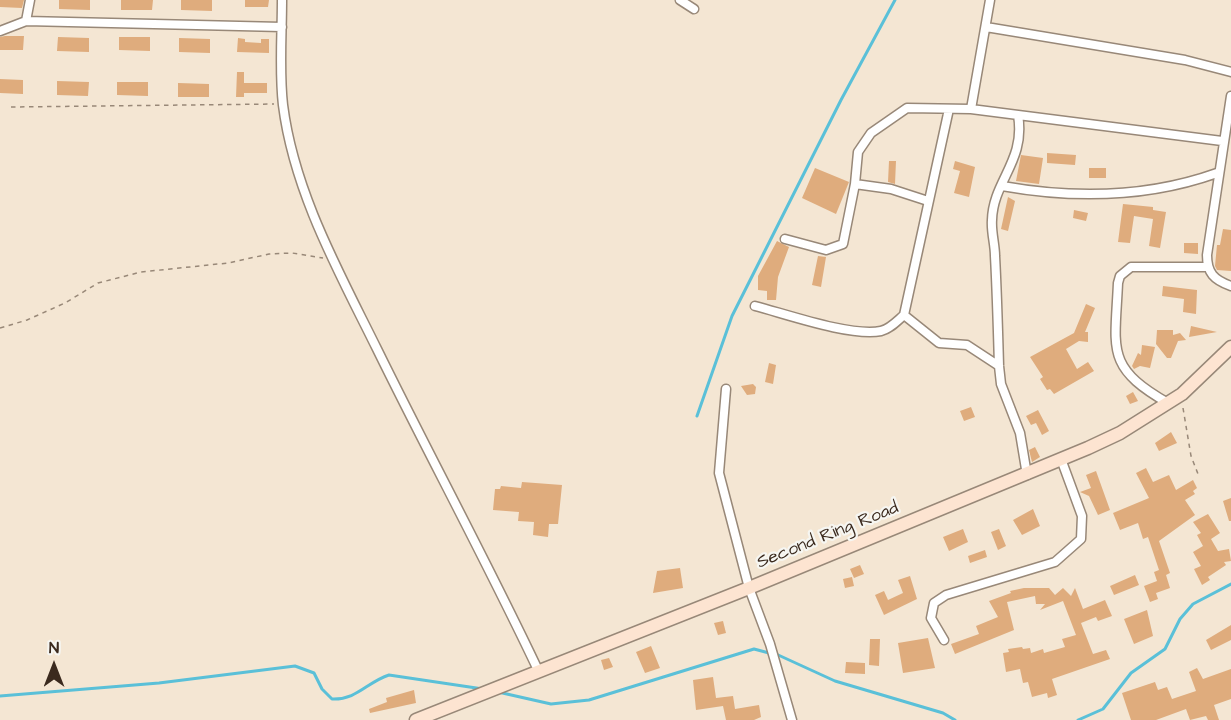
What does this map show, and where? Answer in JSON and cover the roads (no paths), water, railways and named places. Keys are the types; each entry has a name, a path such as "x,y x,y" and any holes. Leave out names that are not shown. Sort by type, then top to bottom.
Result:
{"main road":[{"name":"Second Ring Road","path":"416,720 1027,475 1119,433 1182,394 1231,346"}],"street":[{"path":"26,21 30,0"},
{"path":"282,0 283,104 299,174 333,260 422,441 486,561 538,670"},
{"path":"680,0 694,9"},
{"path":"971,109 990,0"},
{"path":"0,31 26,21 282,27"},
{"path":"986,27 1185,60 1231,72"},
{"path":"1231,96 1222,141 1207,267 1213,278 1231,286"},
{"path":"785,239 826,250 843,244 855,184 858,152 871,133 907,108 971,109 1222,141"},
{"path":"755,306 830,326 873,332 883,331 904,315 949,109"},
{"path":"1018,115 1021,132 1019,144 995,199 992,221 1001,384 1020,433 1027,475"},
{"path":"1002,186 1052,193 1131,194 1172,187 1218,173"},
{"path":"855,184 891,189 928,201"},
{"path":"1168,403 1141,387 1119,362 1116,345 1120,276 1131,267 1207,267"},
{"path":"904,315 939,343 967,345 999,366"},
{"path":"726,389 719,472 749,588 770,644 792,720"},
{"path":"945,640 931,618 934,603 946,595 1055,562 1081,539 1082,516 1062,459"}],"waterway":[{"path":"697,416 732,316 841,100 895,0"},
{"path":"1078,720 1103,709 1131,673 1165,649 1180,619 1193,604 1231,584"},
{"path":"498,692 551,704 589,700 754,649 769,653"},
{"path":"776,654 835,681 943,713 955,720"},
{"path":"0,696 159,683 295,666 314,673 322,689 332,699 348,697 389,675 483,689"}]}
